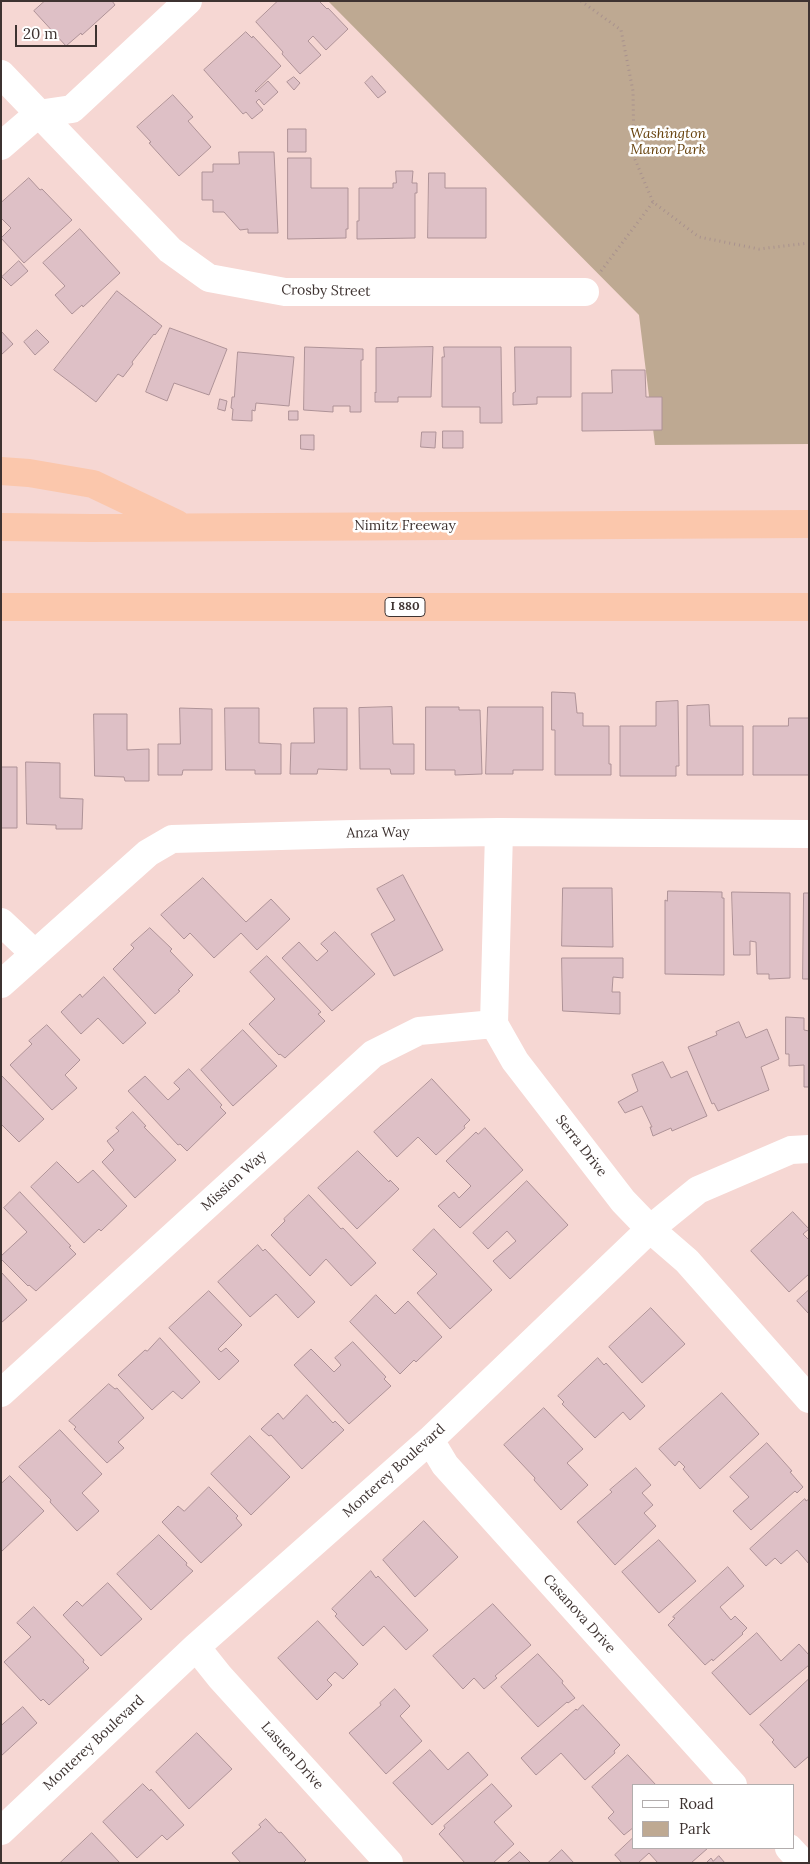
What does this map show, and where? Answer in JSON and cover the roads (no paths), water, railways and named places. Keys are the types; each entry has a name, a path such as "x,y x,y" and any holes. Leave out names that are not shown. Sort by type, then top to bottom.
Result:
{"highway":[{"path":"1,471 29,473 93,484 184,526"},
{"name":"Nimitz Freeway","path":"1,527 809,524"},
{"name":"I 880","path":"1,607 809,607"}],"street":[{"path":"1,146 38,114 72,109 188,1"},
{"name":"Crosby Street","path":"1,74 170,250 208,278 284,292 585,292"},
{"path":"494,1024 499,832"},
{"name":"Anza Way","path":"1,984 148,853 172,839 499,832 809,834"},
{"path":"1,922 35,954"},
{"name":"Serra Drive","path":"494,1024 521,1068 622,1201 686,1261 809,1399"},
{"name":"Mission Way","path":"1,1393 373,1054 419,1031 494,1024"},
{"name":"Monterey Boulevard","path":"1,1831 196,1647 430,1440 650,1229 698,1190 791,1150 809,1149"},
{"name":"Casanova Drive","path":"430,1440 445,1465 732,1784"},
{"name":"Lasuen Drive","path":"196,1647 220,1677 389,1863"},
{"path":"790,1849 803,1863"}],"park label":[{"name":"Washington Manor Park","path":"668,142"}]}
